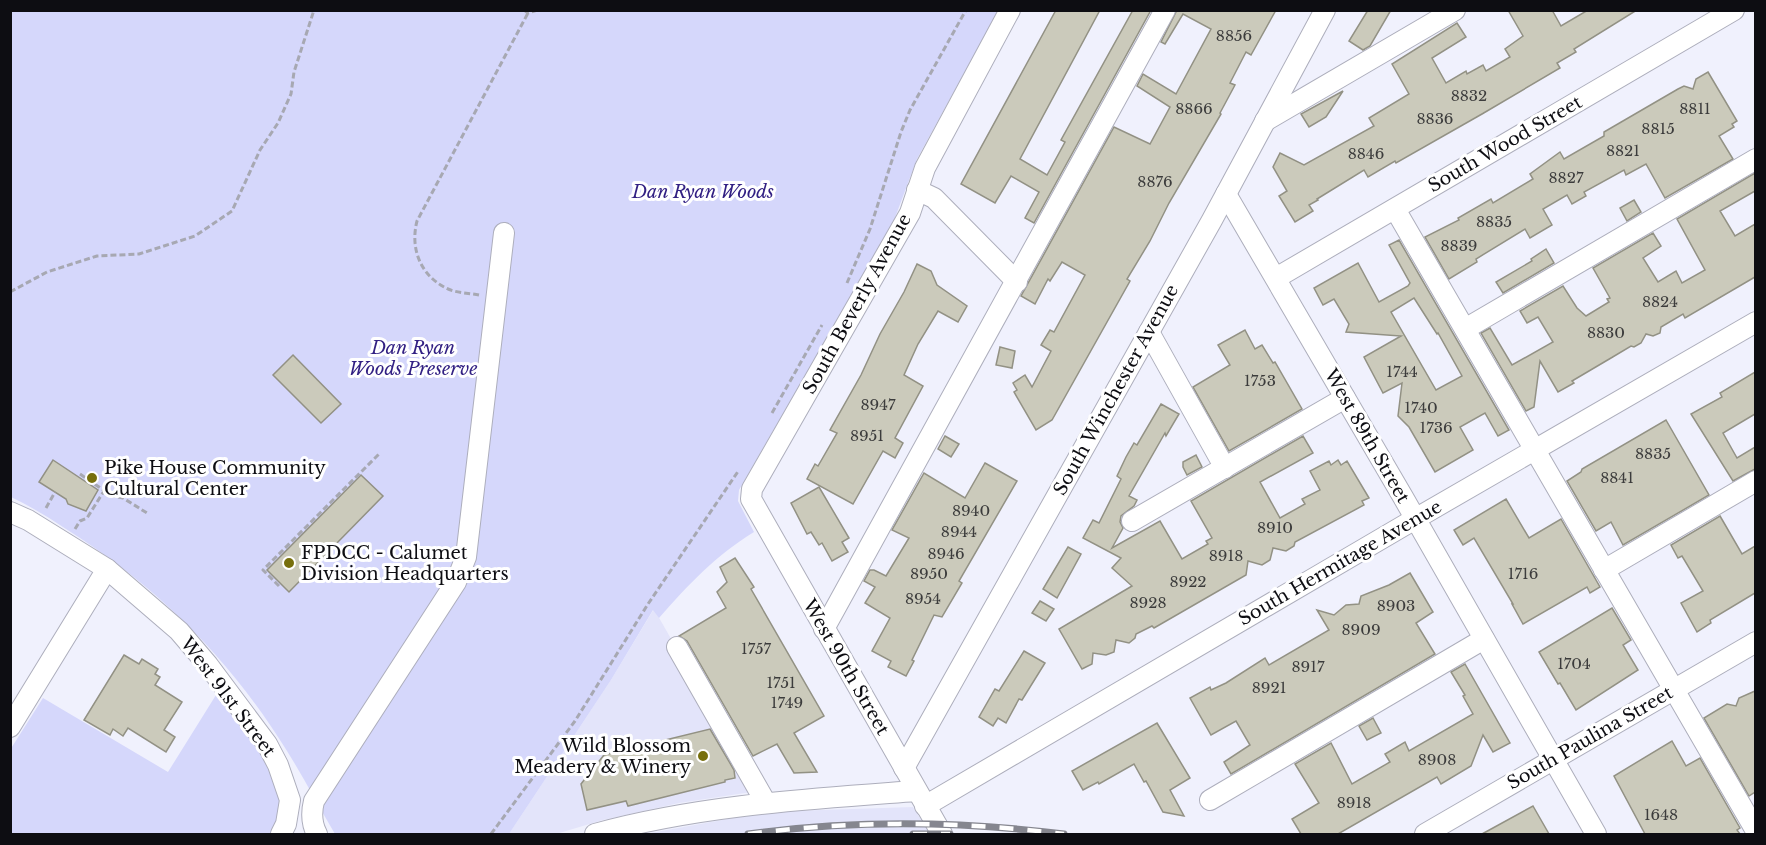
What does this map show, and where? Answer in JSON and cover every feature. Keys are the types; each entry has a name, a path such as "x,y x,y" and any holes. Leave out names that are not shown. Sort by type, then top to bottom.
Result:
{"street":[{"name":"South Beverly Avenue","path":"751,499 752,489 910,213 925,168 1010,10"},
{"path":"825,629 1165,10"},
{"name":"South Winchester Avenue","path":"904,768 1226,194 1325,10"},
{"path":"1265,121 1455,10"},
{"name":"South Wood Street","path":"1276,278 1734,10"},
{"path":"1465,329 1755,159"},
{"path":"917,190 934,198 1017,282"},
{"name":"West 89th Street","path":"1226,194 1596,834"},
{"path":"1395,209 1674,690 1750,808 1755,831"},
{"path":"300,831 311,812 314,801 456,582 466,557 504,233"},
{"name":"South Hermitage Avenue","path":"595,834 704,811 766,803 921,799 1415,519 1755,322"},
{"path":"1149,332 1225,468"},
{"path":"1132,521 1345,398"},
{"path":"1604,570 1755,481"},
{"name":"West 90th Street","path":"751,499 942,834"},
{"name":"West 91st Street","path":"10,512 28,520 107,569 178,632 208,665 267,744 278,765 300,831"},
{"path":"10,727 107,569"},
{"path":"1210,800 1484,639"},
{"name":"South Paulina Street","path":"1432,833 1755,642"},
{"path":"677,647 766,803"}],"path":[{"path":"10,292 47,272 87,259 97,256 139,254 195,236 232,211 260,150 278,123 291,94 294,72 314,10"},
{"path":"496,299 448,289 429,276 416,253 413,236 417,221 526,12 538,10"},
{"path":"846,284 870,229 901,132 966,10"},
{"path":"768,420 824,322"},
{"path":"279,586 262,570 379,454"},
{"path":"491,834 575,721 648,604 741,468"},
{"path":"80,474 112,496 123,498 147,513"},
{"path":"65,543 80,521 87,518 104,490"}],"shaded area":[{"path":"654,609 758,791 679,803 603,820 556,834 509,834 611,680"},
{"path":"913,807 930,834 645,834 733,818 791,811"}],"green space":[{"name":"Dan Ryan Woods Preserve","path":"10,11 998,11 917,159 893,223 739,490 738,501 754,532 703,571 659,618 653,610 611,680 509,834 335,834 265,717 216,655 161,600 131,575 46,516 11,497"},
{"path":"216,695 264,760 278,787 281,813 273,834 11,834 10,750 43,698 168,772"}],"building":[{"path":"1056,10 1100,10 1020,159 1047,175 1065,142 1061,140 1133,10 1151,10 1034,223 1025,218 1039,192 1011,176 995,203 961,184"},
{"path":"1177,10 1276,10 1251,55 1246,52 1230,83 1235,85 1221,114 1127,279 1130,281 1052,420 1036,430 1014,392 1017,390 1013,383 1025,375 1032,387 1051,351 1041,345 1050,330 1054,332 1085,275 1062,262 1050,281 1048,279 1035,304 1021,296 1114,127 1150,144 1170,107 1137,86 1143,74 1176,94 1211,29 1183,14 1165,44 1161,42"},
{"path":"1368,10 1391,10 1370,46 1363,50 1349,41"},
{"path":"1508,10 1552,10 1561,26 1588,10 1637,10 1574,49 1576,52 1557,63 1560,68 1396,163 1395,161 1368,177 1364,170 1309,205 1313,211 1295,222 1279,196 1287,191 1273,167 1280,153 1304,165 1374,126 1369,118 1409,94 1392,64 1457,23 1466,37 1432,58 1446,83 1466,71 1467,74 1483,65 1486,71 1510,57 1505,49 1523,36"},
{"path":"1708,72 1737,121 1732,124 1734,127 1719,136 1733,159 1665,198 1646,164 1626,175 1624,170 1584,192 1586,196 1572,204 1567,195 1543,209 1552,225 1530,238 1525,229 1476,259 1477,262 1449,279 1425,237 1459,220 1458,218 1491,199 1493,203 1533,179 1530,174 1560,152 1564,159 1604,136 1604,132 1678,89 1684,86 1693,89 1696,79"},
{"path":"1343,91 1326,117 1309,127 1301,114"},
{"path":"1755,173 1755,191 1720,211 1735,236 1755,224 1755,277 1685,318 1683,314 1661,327 1660,333 1653,336 1646,334 1641,343 1634,347 1631,346 1572,381 1574,383 1558,392 1540,361 1534,407 1526,411 1481,333 1490,328 1512,365 1553,342 1538,317 1527,323 1520,311 1563,286 1577,308 1586,316 1609,302 1607,299 1610,298 1593,268 1653,233 1661,246 1643,258 1658,282 1676,271 1682,283 1705,270 1677,219"},
{"path":"1634,200 1641,212 1627,221 1620,208"},
{"path":"1399,240 1509,430 1498,436 1485,413 1460,427 1473,450 1435,472 1409,427 1398,416 1402,383 1383,393 1364,357 1401,336 1346,332 1349,324 1334,299 1323,305 1314,288 1358,263 1379,302 1408,286 1410,283 1389,245","holes":["1414,298 1462,376 1436,390 1391,312"]},
{"path":"1546,249 1554,263 1503,293 1496,282 1532,261 1531,259"},
{"path":"917,264 931,271 937,285 967,306 958,322 938,311 918,344 904,375 923,386 895,438 903,443 895,458 883,451 853,504 807,479 815,464 818,466 837,433 830,430 861,375"},
{"path":"1245,330 1255,349 1262,345 1273,363 1275,362 1302,409 1229,451 1193,387 1230,365 1218,345"},
{"path":"1000,347 1015,351 1012,368 996,365"},
{"path":"293,355 341,404 321,423 273,375"},
{"path":"1755,372 1755,414 1723,433 1737,458 1755,447 1755,469 1733,481 1691,414 1722,397 1720,393"},
{"path":"1161,404 1179,414 1166,436 1165,433 1129,496 1137,500 1134,506 1121,516 1120,522 1123,528 1112,548 1160,521 1182,559 1208,544 1206,541 1212,538 1191,501 1303,436 1313,453 1260,482 1280,518 1305,504 1302,499 1320,490 1310,471 1329,461 1331,465 1338,460 1341,465 1347,461 1369,498 1362,501 1364,505 1295,542 1294,546 1286,551 1273,548 1270,560 1262,565 1248,561 1246,575 1154,628 1152,626 1136,634 1129,643 1116,640 1114,652 1106,655 1093,653 1092,664 1082,669 1059,629 1132,586 1112,568 1121,558 1083,538 1093,520 1099,523 1121,479 1117,476 1126,457 1134,443 1137,445"},
{"path":"1666,420 1709,495 1623,545 1611,522 1596,531 1567,481 1582,469"},
{"path":"945,436 959,444 951,457 938,449"},
{"path":"1196,455 1202,467 1187,475 1183,462"},
{"path":"53,460 98,490 86,511 68,504 66,499 39,482"},
{"path":"985,463 1017,481 959,581 962,583 942,617 934,615 906,676 888,667 891,661 872,651 890,618 865,603 875,587 864,581 870,570 886,576 909,538 892,530 924,473 965,498"},
{"path":"361,475 383,496 289,592 267,570"},
{"path":"819,487 849,538 842,542 848,552 832,561 822,543 819,545 811,532 807,534 791,503"},
{"path":"1506,499 1529,538 1561,519 1600,587 1590,593 1587,587 1523,624 1474,538 1463,545 1454,530"},
{"path":"1720,516 1742,554 1755,546 1755,593 1710,620 1711,623 1697,632 1681,603 1703,591 1682,556 1678,558 1671,545"},
{"path":"1068,547 1081,554 1057,598 1043,589"},
{"path":"735,558 754,587 751,589 824,716 794,733 817,772 794,773 777,744 753,756 687,641 679,636 726,608 717,592 727,582 720,567"},
{"path":"1410,573 1433,612 1416,623 1435,654 1231,774 1224,762 1250,745 1236,721 1211,735 1190,698 1210,687 1211,690 1226,683 1265,658 1269,665 1329,630 1317,610 1334,615 1346,605 1359,604 1361,596 1389,585"},
{"path":"1040,601 1054,609 1046,621 1032,613"},
{"path":"1612,608 1631,640 1623,645 1638,670 1576,710 1539,652"},
{"path":"1024,651 1045,663 1022,700 1019,699 1006,723 998,718 993,726 979,717 995,689 999,691"},
{"path":"124,655 139,664 142,659 158,669 155,674 160,677 155,685 182,702 164,730 175,737 166,752 128,728 123,736 113,729 110,735 84,720"},
{"path":"1465,664 1510,743 1493,752 1483,735 1471,766 1441,784 1437,777 1338,834 1301,834 1292,819 1319,803 1295,764 1331,743 1352,784 1390,762 1385,754 1405,742 1409,751 1473,714 1451,672"},
{"path":"1755,691 1755,792 1749,796 1704,718 1727,704 1736,706 1739,698"},
{"path":"1373,718 1381,733 1367,740 1359,726"},
{"path":"1157,723 1190,778 1170,790 1184,816 1163,812 1134,764 1099,784 1098,782 1083,790 1072,771"},
{"path":"710,729 734,770 735,778 628,806 626,801 587,810 581,784 604,755"},
{"path":"1672,741 1686,766 1700,758 1740,828 1737,830 1740,834 1645,834 1614,776"},
{"path":"1533,806 1549,834 1482,834"}],"railway":[{"path":"748,834 866,824 946,825 1064,834"},
{"path":"913,834 950,834"}],"place":[{"name":"Pike House Community Cultural Center","path":"92,478"},
{"name":"FPDCC - Calumet Division Headquarters","path":"289,563"},
{"name":"Wild Blossom Meadery & Winery","path":"703,756"}],"park label":[{"name":"Dan Ryan Woods","path":"703,192"}]}
